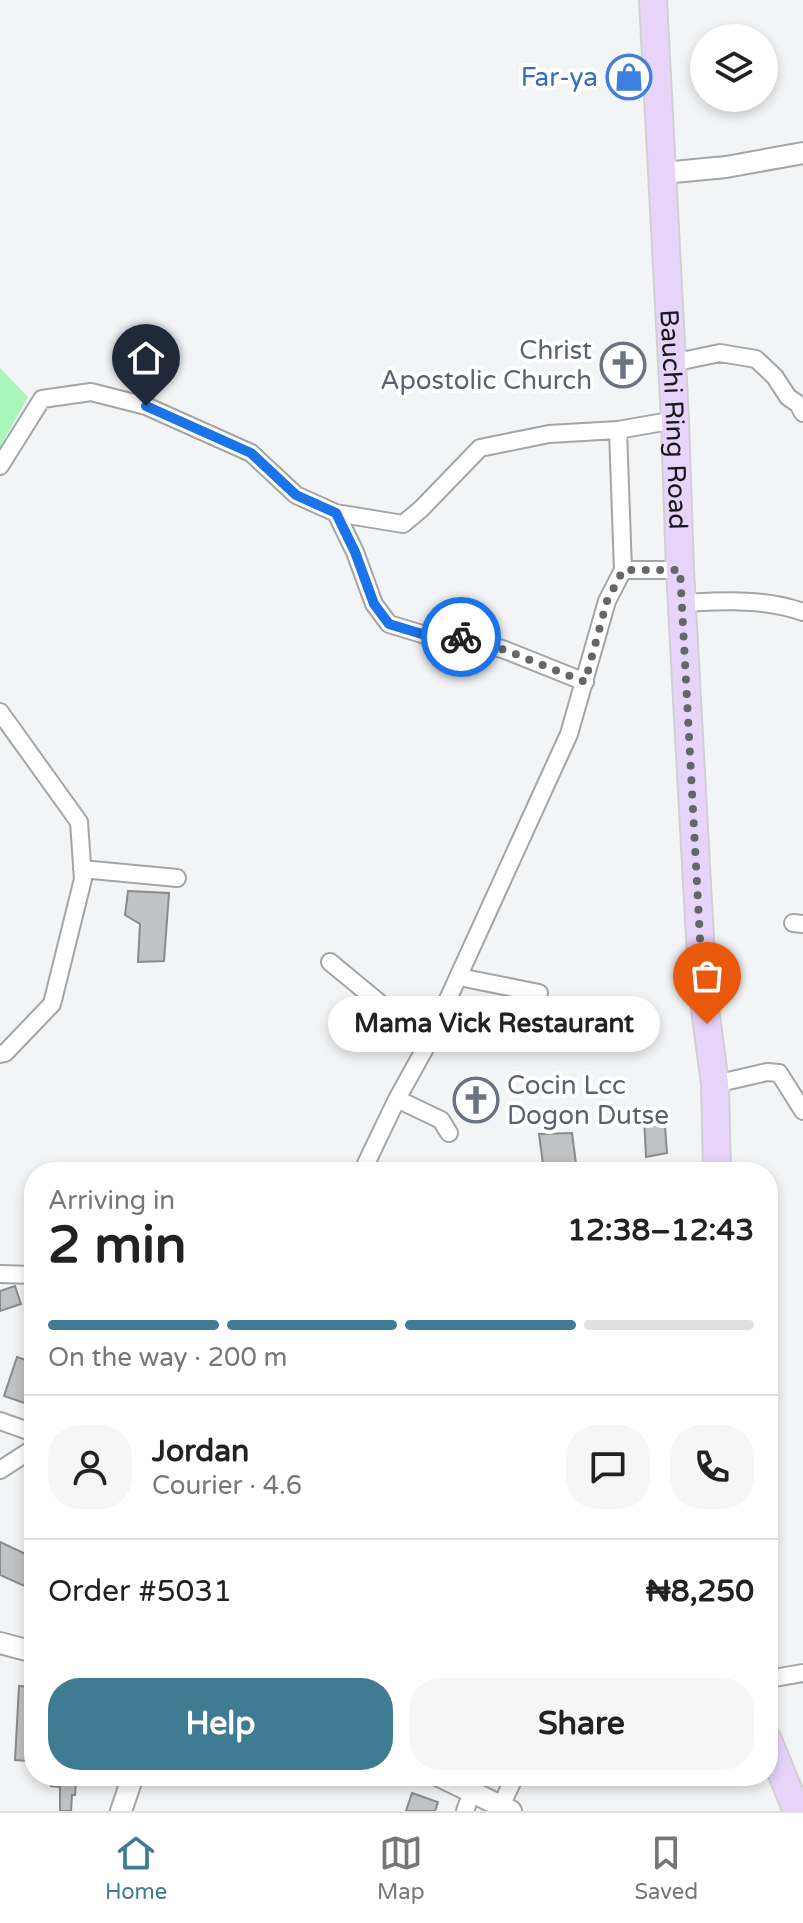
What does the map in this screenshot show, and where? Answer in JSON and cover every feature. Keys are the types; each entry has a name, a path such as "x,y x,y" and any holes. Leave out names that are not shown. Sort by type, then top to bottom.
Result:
{"main road":[{"name":"Bauchi Ring Road","path":"653,0 703,994 715,1084 717,1162"},
{"path":"778,1764 797,1811"}],"street":[{"path":"663,173 726,167 803,153"},
{"path":"672,363 720,353 756,359 775,377 803,413"},
{"path":"0,466 42,399 91,392 146,406 251,453 296,495 336,513 403,524 480,448 549,434 618,430 675,420"},
{"path":"367,1162 428,1043 569,734 607,601 623,570 618,430"},
{"path":"336,513 355,552 374,604 389,624 422,634 464,637 585,682"},
{"path":"623,570 680,570"},
{"path":"682,603 750,601 782,605 803,612"},
{"path":"0,712 79,822 83,879 52,1004 5,1053 0,1054"},
{"path":"82,869 177,878"},
{"path":"330,962 428,1043"},
{"path":"459,977 539,993"},
{"path":"715,1084 767,1072 779,1073 803,1111"},
{"path":"397,1099 441,1120 449,1133"},
{"path":"0,1274 24,1275"},
{"path":"0,1421 24,1429"},
{"path":"0,1470 24,1454"},
{"path":"0,1643 24,1649"},
{"path":"778,1677 803,1673"},
{"path":"121,1811 130,1786"},
{"path":"450,1786 468,1802 506,1809 512,1786"}],"green space":[{"path":"0,368 28,397 0,447"}],"building":[{"path":"128,891 169,893 164,961 138,962 140,924 125,915"},
{"path":"664,1113 667,1153 646,1157 644,1116"},
{"path":"572,1133 576,1162 543,1162 539,1134"},
{"path":"15,1286 21,1304 0,1311 0,1291"},
{"path":"17,1357 24,1359 24,1403 4,1396"},
{"path":"0,1542 24,1553 24,1586 0,1575"},
{"path":"19,1686 24,1686 24,1761 15,1760"},
{"path":"51,1786 76,1786 71,1811 60,1811 60,1787"},
{"path":"412,1793 438,1802 435,1811 406,1811"}],"way so far":[{"path":"461,637 505,650 585,682 607,601 623,570 680,570 707,1024"}],"place":[{"name":"Far-ya","path":"629,77"},
{"name":"Christ Apostolic Church","path":"623,365"},
{"name":"Mama Vick Restaurant","path":"707,1024"},
{"name":"Cocin Lcc Dogon Dutse","path":"476,1100"}],"route":[{"path":"146,406 251,453 296,495 336,513 355,552 374,604 389,624 422,634 461,637"}]}
